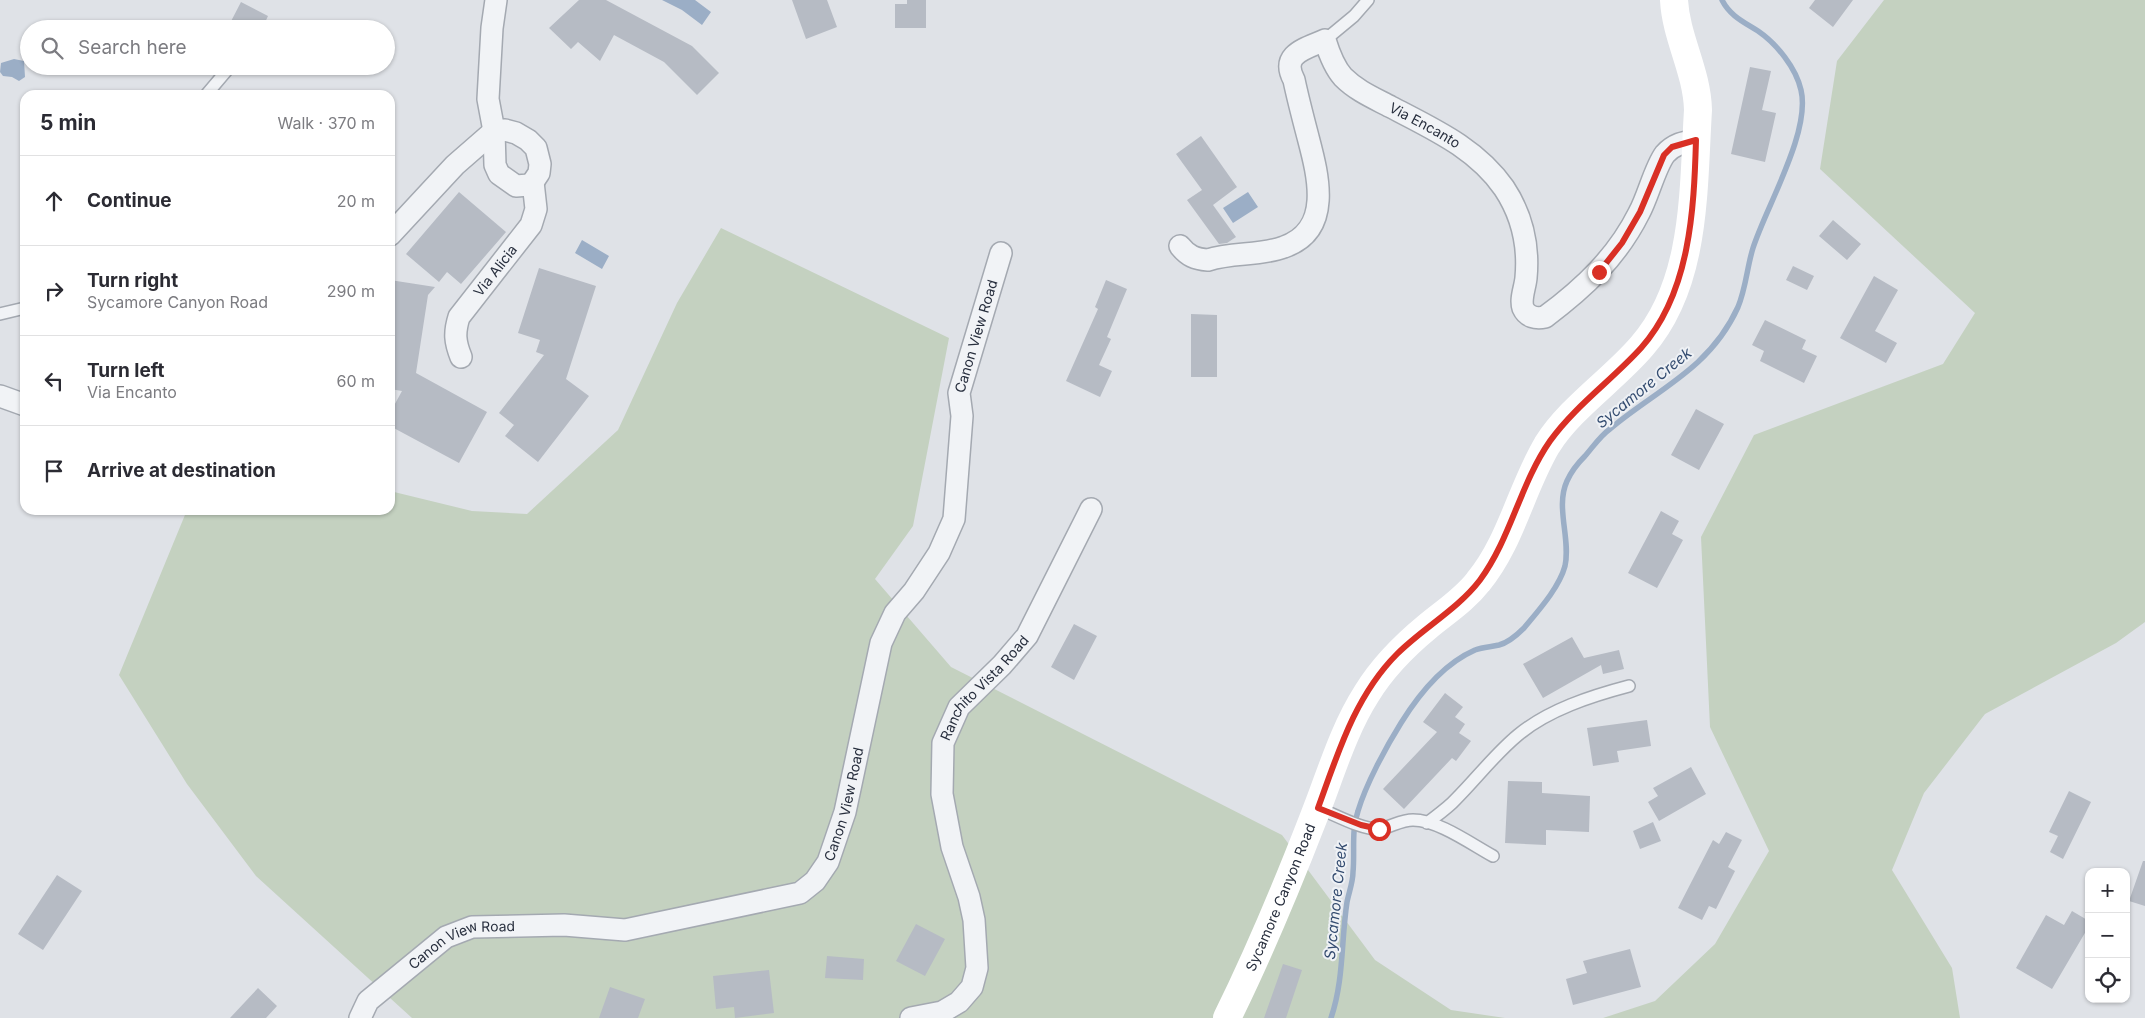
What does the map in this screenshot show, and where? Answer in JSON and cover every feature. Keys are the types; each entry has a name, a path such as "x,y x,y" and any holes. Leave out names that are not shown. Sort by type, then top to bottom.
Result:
{"main road":[{"name":"Sycamore Canyon Road","path":"1227,1018 1274,914 1325,811 1352,718 1376,679 1399,652 1453,607 1480,580 1506,536 1548,443 1593,394 1642,347 1662,319 1675,293 1684,261 1694,192 1698,97 1674,0"}],"street":[{"path":"496,0 492,28 488,99 494,131 495,165 499,174 516,186 529,185 533,182"},
{"path":"1180,246 1192,257 1208,260 1282,248 1295,242 1306,233 1314,220 1318,207 1319,184 1294,80 1290,72 1290,64 1298,52 1325,40"},
{"name":"Via Encanto","path":"1325,40 1331,58 1342,76 1358,90 1449,137 1470,152 1504,188 1516,210 1523,231 1527,253 1526,279 1522,303 1524,311 1530,317 1540,319 1545,317 1574,296 1599,272 1622,243 1640,212 1664,155 1672,147 1696,140"},
{"name":"Via Alicia","path":"460,357 455,342 455,330 459,317 531,225 536,209 533,182 539,173 540,164 536,148 528,140 516,133 505,130 494,131"},
{"path":"395,230 456,165 494,131"},
{"name":"Canon View Road","path":"364,1009 446,937 472,927 518,924 564,925 625,930 800,893 815,881 828,862 844,812 881,642 896,613 914,591 938,553 954,519 962,416 958,393 1001,253"},
{"path":"0,396 20,403"},
{"name":"Ranchito Vista Road","path":"911,1018 942,1012 959,1002 972,987 977,968 974,920 969,897 952,847 942,794 943,743 959,706 1002,665 1027,636 1091,509"}],"lane":[{"path":"1325,40 1354,16 1368,0"},
{"path":"210,90 223,75"},
{"path":"0,314 20,309"},
{"path":"1427,823 1455,801 1518,735 1546,717 1574,704 1599,694 1629,686"},
{"path":"1325,811 1361,825 1379,829 1413,820 1427,823 1449,832 1493,856"}],"green space":[{"path":"1884,0 2145,0 2145,622 2116,643 1985,714 1924,793 1892,870 1952,968 1960,1018 1603,1018 1655,1001 1715,944 1769,851 1710,727 1701,537 1754,435 1943,364 1975,313 1820,169 1837,61"},
{"path":"721,228 949,338 913,526 875,579 951,667 1282,835 1375,960 1451,1010 1505,1018 412,1018 256,876 187,784 119,675 185,515 395,515 395,492 472,511 527,514 618,430 677,303"}],"water":[{"path":"662,0 695,0 711,12 702,25 682,10"},
{"path":"14,59 20,60 20,75 25,75 25,77 19,81 12,77 3,76 0,72 1,63"},
{"path":"1248,192 1258,207 1233,223 1223,208"},
{"path":"582,240 609,256 602,269 575,253"}],"building":[{"path":"579,0 606,0 692,46 719,73 697,95 664,62 614,35 600,61 578,42 571,49 549,28"},
{"path":"792,0 827,0 837,27 806,39"},
{"path":"907,0 926,0 926,28 895,28 895,4 907,4"},
{"path":"1815,0 1853,0 1833,27 1809,8"},
{"path":"241,2 268,16 266,20 232,20"},
{"path":"1750,67 1771,71 1762,110 1776,113 1765,162 1731,154"},
{"path":"1201,136 1237,187 1213,205 1236,237 1227,243 1219,244 1187,200 1202,190 1176,154"},
{"path":"459,192 506,232 461,284 447,272 439,282 406,254"},
{"path":"1833,220 1861,244 1847,260 1819,236"},
{"path":"1793,266 1814,276 1807,290 1786,280"},
{"path":"539,268 596,286 566,379 589,396 538,462 505,436 514,425 499,413 544,355 536,352 540,340 518,333"},
{"path":"1874,276 1898,290 1875,331 1897,343 1886,363 1840,338"},
{"path":"1106,280 1127,289 1107,337 1111,339 1099,365 1112,371 1100,397 1066,381 1098,309 1095,307"},
{"path":"395,281 435,287 428,295 416,373 487,412 459,463 395,429 395,404 402,391 395,390"},
{"path":"1191,314 1217,315 1217,377 1191,377"},
{"path":"1765,320 1806,340 1802,349 1817,356 1804,383 1760,361 1764,351 1752,345"},
{"path":"1696,409 1724,424 1699,470 1671,455"},
{"path":"1661,511 1679,521 1672,534 1683,540 1657,588 1628,573"},
{"path":"1074,624 1097,636 1074,680 1051,667"},
{"path":"1572,637 1584,658 1619,650 1624,669 1603,674 1601,665 1543,698 1523,664"},
{"path":"1445,693 1463,707 1455,717 1465,724 1459,733 1471,741 1456,761 1452,758 1404,809 1383,789 1437,732 1423,722"},
{"path":"1647,720 1651,746 1617,751 1619,762 1593,766 1587,728"},
{"path":"1691,767 1706,794 1659,821 1648,802 1658,796 1653,788"},
{"path":"1508,781 1542,782 1542,793 1590,796 1589,832 1546,830 1546,845 1505,843"},
{"path":"2069,791 2091,802 2063,859 2050,852 2058,836 2049,832"},
{"path":"1653,822 1661,841 1640,849 1633,831"},
{"path":"1726,832 1742,840 1728,867 1735,871 1716,909 1709,906 1702,920 1678,908 1713,840 1719,844"},
{"path":"2143,861 2145,861 2145,906 2130,901"},
{"path":"57,875 82,891 43,950 18,934"},
{"path":"2072,911 2085,919 2085,933 2052,989 2016,968 2046,915 2064,925"},
{"path":"916,924 945,939 925,976 896,961"},
{"path":"1630,949 1641,987 1573,1005 1566,979 1587,973 1583,961"},
{"path":"827,956 864,959 863,980 825,978"},
{"path":"1283,964 1302,970 1286,1018 1264,1018"},
{"path":"769,970 774,1013 735,1018 734,1007 716,1009 713,976"},
{"path":"610,987 645,999 638,1018 599,1018"},
{"path":"258,988 277,1006 266,1018 230,1018"}],"waterway":[{"name":"Sycamore Creek","path":"1331,1018 1338,989 1345,917 1353,876 1356,819 1366,789 1389,743 1416,701 1452,663 1475,650 1499,645 1509,640 1524,628 1542,607 1558,583 1565,566 1566,545 1562,501 1567,481 1573,471 1606,432 1677,380 1704,356 1726,329 1738,307 1753,248 1794,148 1800,127 1802,107 1801,90 1795,73 1785,57 1765,36 1733,14 1722,0"}],"route":[{"path":"1379,829 1361,825 1318,808 1352,718 1368,690 1399,652 1453,607 1480,580 1506,536 1548,443 1593,394 1642,347 1662,319 1675,293 1684,261 1694,192 1696,140 1672,147 1664,155 1640,212 1622,243 1599,272"}]}
